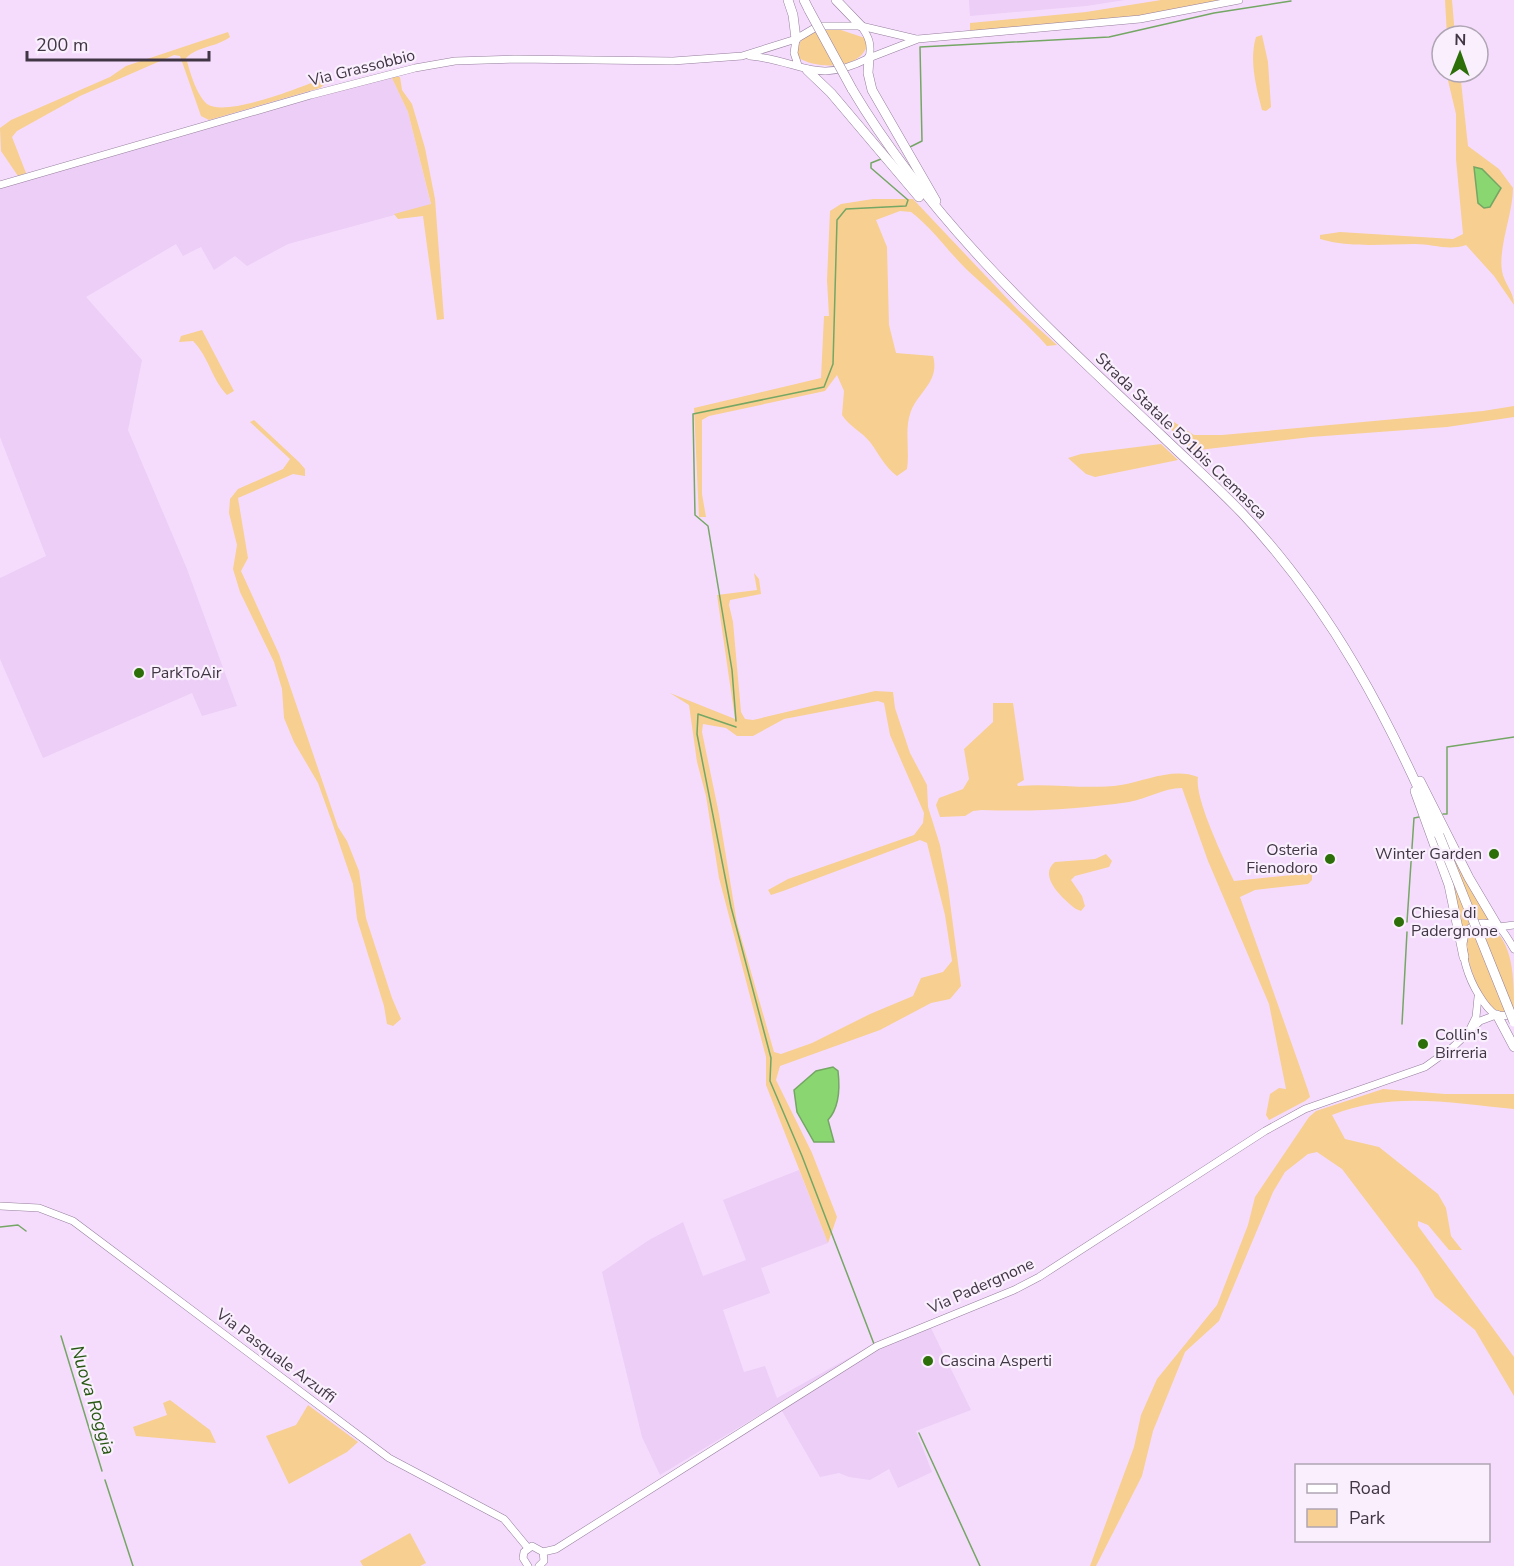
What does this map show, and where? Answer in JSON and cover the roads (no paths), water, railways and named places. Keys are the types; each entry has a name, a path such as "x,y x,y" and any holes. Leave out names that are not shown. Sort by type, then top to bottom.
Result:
{"highway":[{"path":"788,0 793,15 796,39"},
{"name":"Strada Statale 591bis Cremasca","path":"804,0 852,89 901,164 950,224 1016,296 1217,488 1304,587 1343,642 1407,760 1514,1022"},
{"path":"836,0 861,26"},
{"path":"868,58 868,73 872,90 950,224"},
{"path":"802,68 831,93 920,198 950,224"},
{"path":"1407,760 1430,795 1469,878 1499,927"},
{"path":"1407,760 1419,805 1449,885 1464,957"},
{"path":"1497,1015 1514,1047"}],"street":[{"path":"742,56 796,39 818,26 861,26 899,37 918,39 1131,20 1239,0"},
{"path":"861,26 870,43 868,58"},
{"path":"796,39 794,53 802,68"},
{"path":"742,56 770,58 802,68 833,73 918,39"},
{"name":"Via Grassobbio","path":"0,185 311,94 432,65 483,60 637,62 742,56"},
{"path":"1514,925 1499,927 1483,923 1470,928 1464,939 1464,957 1468,975 1478,997 1497,1015 1514,1016"},
{"path":"1499,927 1514,949"},
{"path":"1465,1037 1476,1017 1478,997"},
{"name":"Via Padergnone","path":"543,1552 566,1542 877,1346 1023,1285 1288,1118 1305,1109 1425,1066 1465,1037 1480,1021 1497,1015"},
{"name":"Via Pasquale Arzuffi","path":"0,1206 39,1208 73,1221 389,1458 504,1519 528,1548"},
{"path":"525,1565 523,1558 528,1548 536,1546 543,1552 544,1561 539,1566"}],"waterway":[{"path":"910,147 922,141 920,47 1109,37 1214,13 1291,1"},
{"path":"736,721 732,670 708,526 695,515 693,414 824,387 833,364 837,220 846,209 906,206 908,200 871,168 871,163 881,159"},
{"path":"736,727 698,714 697,734 731,907 771,1058 770,1081 802,1156 874,1344"},
{"path":"1443,814 1447,814 1447,747 1514,737"},
{"path":"1407,922 1414,818 1419,817"},
{"path":"1402,1024 1407,932"},
{"name":"Nuova Roggia","path":"0,1227 18,1225 26,1231"},
{"name":"Nuova Roggia","path":"61,1336 102,1471"},
{"path":"919,1433 980,1566"},
{"path":"105,1480 133,1566"}],"place":[{"name":"ParkToAir","path":"139,673"},
{"name":"Winter Garden","path":"1494,854"},
{"name":"Osteria Fienodoro","path":"1330,859"},
{"name":"Chiesa di Padergnone","path":"1399,922"},
{"name":"Collin's Birreria","path":"1423,1044"},
{"name":"Cascina Asperti","path":"928,1361"}]}
